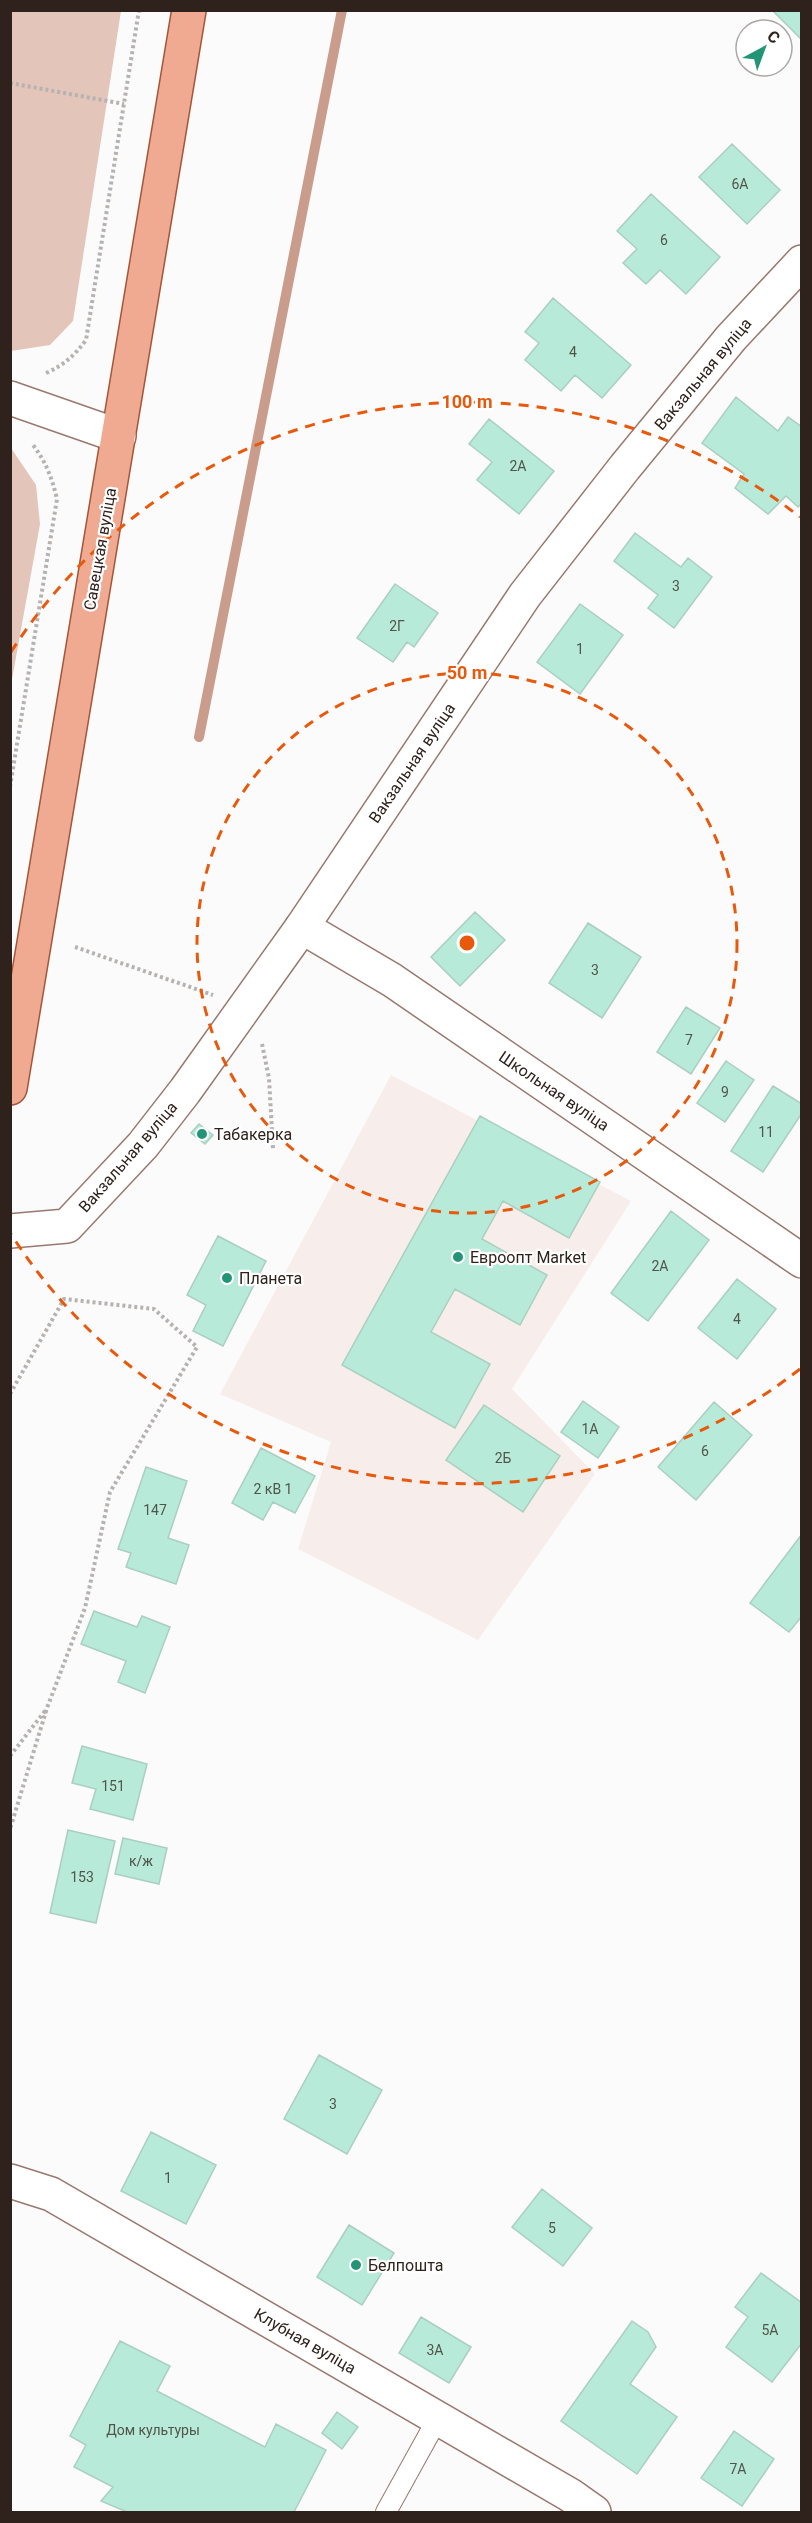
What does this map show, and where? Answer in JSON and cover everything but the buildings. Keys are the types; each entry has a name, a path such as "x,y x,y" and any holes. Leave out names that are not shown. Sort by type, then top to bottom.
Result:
{"main road":[{"name":"Савецкая вуліца","path":"10,1088 189,10"}],"street":[{"name":"Вакзальная вуліца","path":"10,1231 67,1226 143,1145 185,1091 302,927 525,595 625,467 724,347 801,262"},
{"path":"10,398 119,436"},
{"name":"Школьная вуліца","path":"302,927 392,980 801,1261"},
{"name":"Клубная вуліца","path":"10,2181 51,2194 570,2495 594,2512"}],"lane":[{"path":"386,2512 438,2418"}],"path":[{"path":"40,374 63,364 76,354 86,340 139,10"},
{"path":"10,82 124,105"},
{"path":"10,787 57,499 53,479 44,461 25,436"},
{"path":"75,946 219,997"},
{"path":"262,1043 270,1078 273,1149"},
{"path":"10,1394 64,1299 154,1309 197,1347 110,1492 85,1608 47,1708 10,1829"},
{"path":"10,1756 47,1708"}],"shaded area":[{"path":"10,11 121,11 73,321 50,345 11,351"},
{"path":"11,448 36,485 40,524 11,685"},
{"path":"391,1075 631,1201 512,1389 595,1474 478,1640 298,1549 331,1442 220,1394"}],"waterway":[{"path":"199,737 342,10"}],"place":[{"name":"Табакерка","path":"202,1134"},
{"name":"Евроопт Market","path":"458,1257"},
{"name":"Планета","path":"227,1278"},
{"name":"Белпошта","path":"356,2265"}]}
